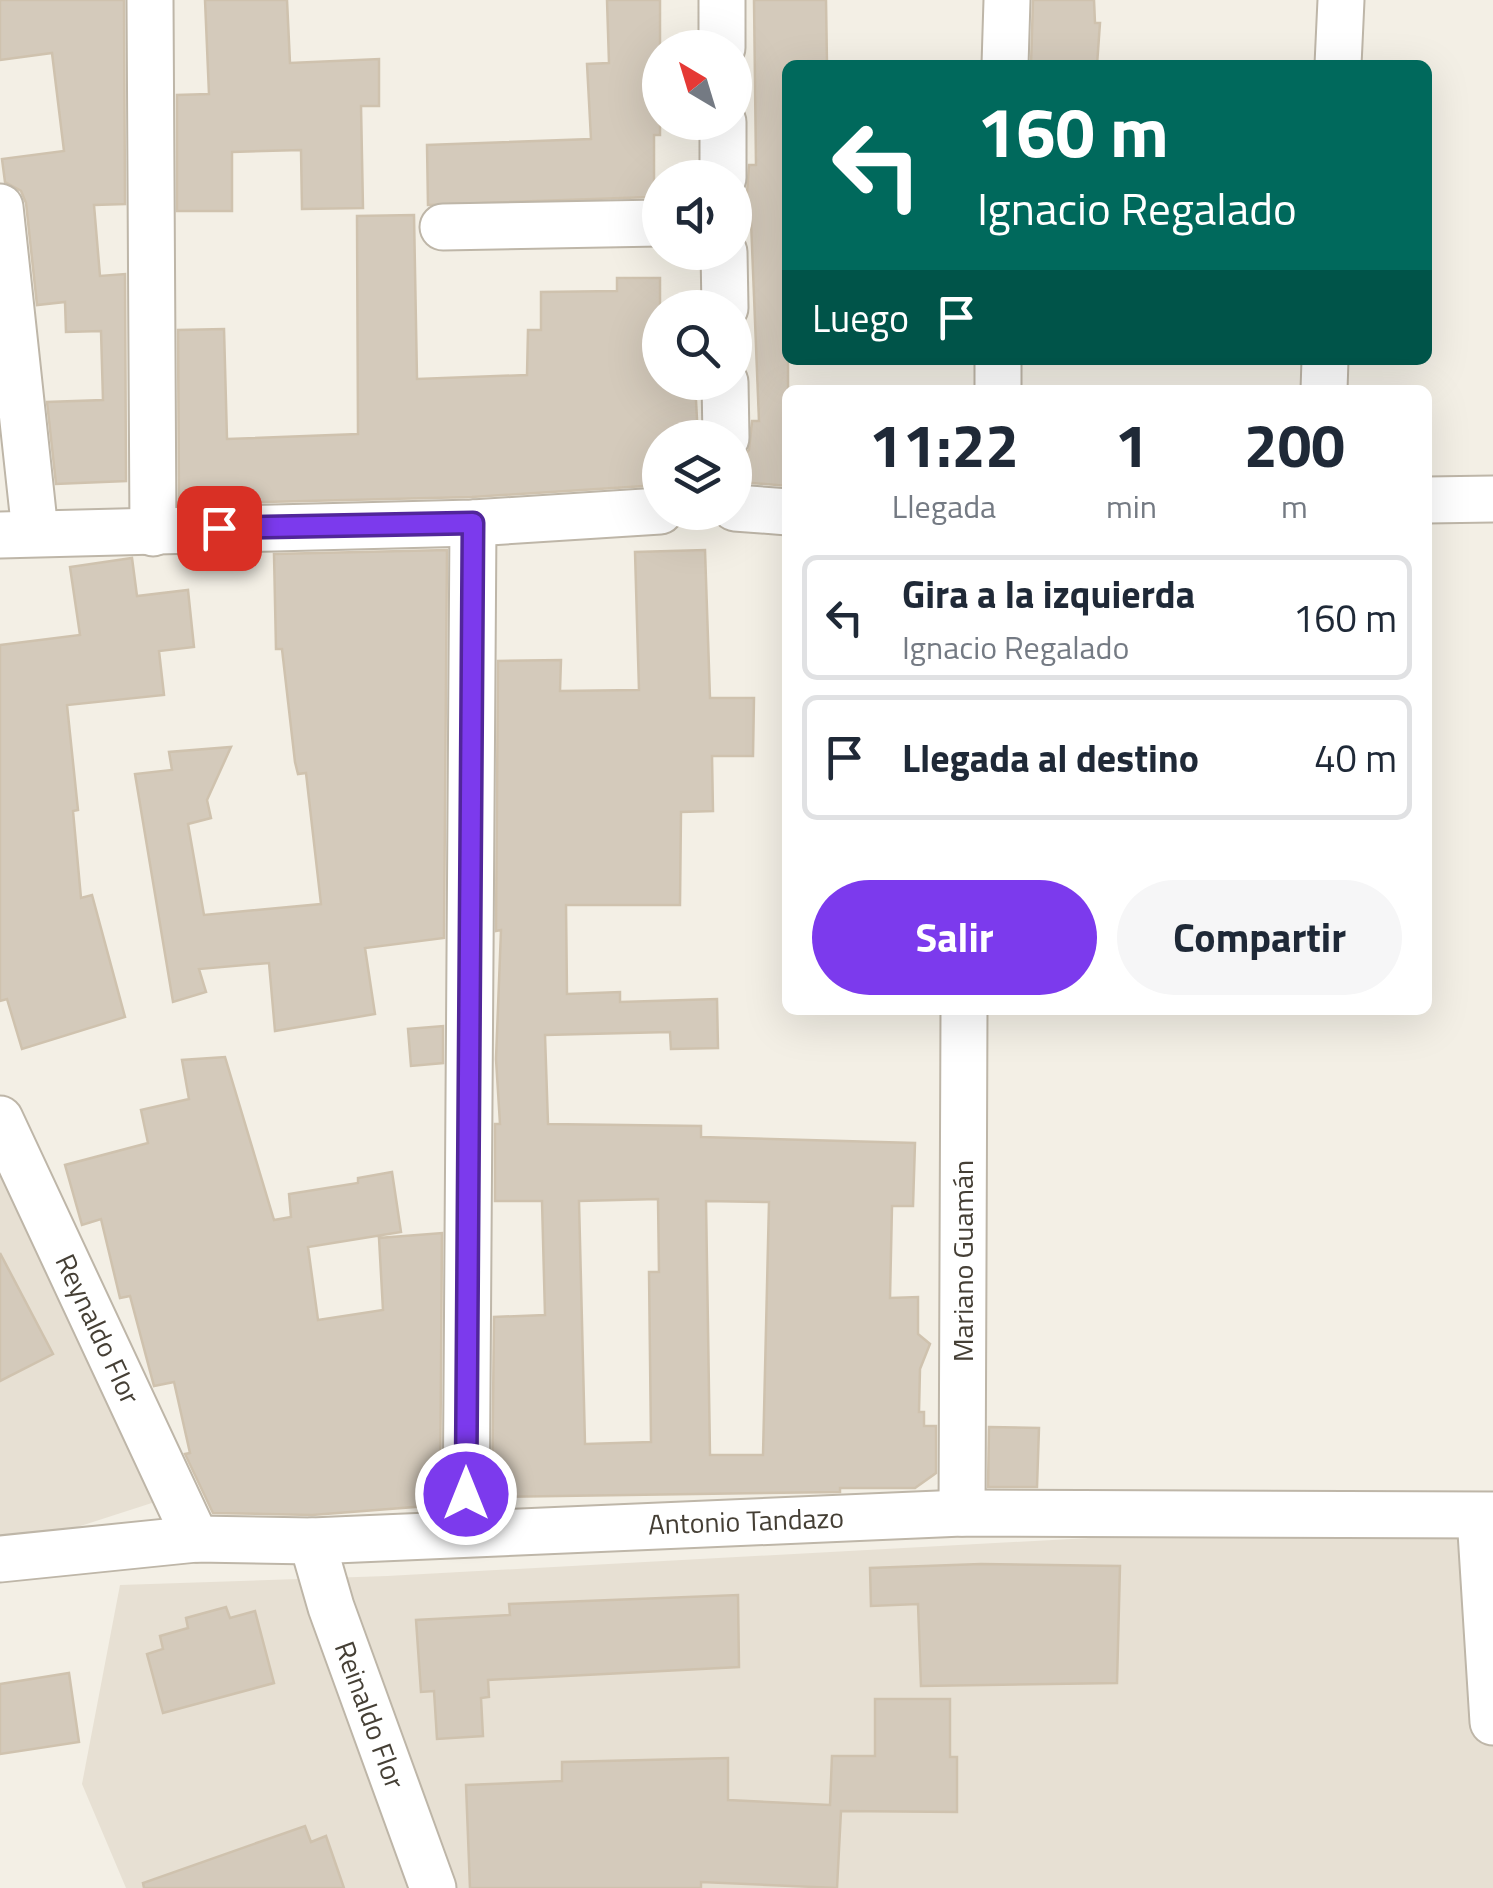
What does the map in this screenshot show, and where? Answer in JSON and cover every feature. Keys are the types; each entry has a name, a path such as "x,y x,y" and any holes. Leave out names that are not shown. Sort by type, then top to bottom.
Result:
{"street":[{"path":"150,0 154,533"},
{"path":"722,0 722,30"},
{"path":"1005,60 1007,0"},
{"path":"1338,60 1341,0"},
{"path":"0,207 18,534 473,523 642,513"},
{"path":"443,227 642,223"},
{"path":"1432,500 1493,499"},
{"path":"752,509 782,512"},
{"path":"466,1531 473,523"},
{"name":"Mariano Guamán","path":"962,1513 964,1015"},
{"name":"Reynaldo Flor","path":"0,1119 196,1538"},
{"name":"Antonio Tandazo","path":"0,1559 196,1538 312,1541 466,1531 962,1513 1486,1515"},
{"path":"1486,1515 1493,1722"},
{"name":"Reinaldo Flor","path":"312,1541 330,1607 432,1888"}],"shaded area":[{"path":"0,1173 158,1501 0,1552"},
{"path":"1493,1516 1493,1888 126,1888 82,1784 120,1585 387,1576"}],"building":[{"path":"0,0 124,0 125,204 94,205 100,276 125,274 126,481 56,484 47,402 103,400 101,331 66,332 65,302 37,305 26,203 21,191 5,182 2,159 64,151 52,53 0,60"},
{"path":"205,0 287,0 290,63 379,59 379,106 361,106 363,208 302,209 301,150 232,152 232,211 177,211 177,95 209,94"},
{"path":"607,0 660,0 660,30 642,30 642,140 654,140 654,160 642,160 642,197 428,205 427,145 591,139 587,64 609,63"},
{"path":"754,0 826,0 827,60 782,60 782,365 788,365 788,385 782,385 782,486 752,483 752,421 759,421 752,165 756,165"},
{"path":"1033,0 1094,0 1095,23 1100,23 1097,60 1031,60"},
{"path":"414,215 417,379 527,375 528,330 541,330 541,292 617,291 617,278 660,278 660,290 642,290 642,400 696,400 697,420 642,420 642,486 472,497 179,504 178,330 224,329 227,439 358,434 357,216"},
{"path":"447,550 444,938 365,948 375,1014 275,1031 269,963 199,969 206,992 173,1002 135,774 172,770 169,752 231,747 207,800 211,818 188,824 204,915 321,904 306,773 298,774 295,762 282,649 276,649 274,554"},
{"path":"705,550 710,698 754,698 753,756 712,756 713,811 681,812 680,905 566,905 567,994 620,992 620,1002 717,999 718,1048 671,1049 670,1032 545,1035 548,1124 701,1126 701,1137 915,1143 913,1206 892,1206 890,1298 918,1297 918,1334 930,1344 920,1369 919,1412 924,1412 924,1426 936,1426 936,1473 915,1488 492,1497 494,1317 545,1315 542,1201 495,1201 495,1124 500,1124 496,1059 501,930 496,931 498,661 561,660 560,691 639,690 635,552","holes":["658,1199 659,1272 649,1272 651,1442 585,1444 579,1201","706,1201 769,1202 763,1455 710,1455"]},
{"path":"132,558 137,596 188,590 194,647 159,651 164,695 67,705 78,810 73,811 81,898 92,895 125,1017 22,1049 7,999 0,1001 0,645 80,635 70,567"},
{"path":"443,1026 443,1063 411,1066 408,1029"},
{"path":"225,1057 274,1220 291,1217 289,1194 358,1183 358,1178 392,1172 401,1232 308,1247 318,1320 383,1310 379,1238 442,1233 440,1505 312,1515 213,1513 185,1454 190,1453 174,1382 154,1386 130,1296 120,1298 101,1219 82,1225 65,1165 148,1143 141,1110 189,1099 182,1060"},
{"path":"0,1253 53,1354 0,1381"},
{"path":"989,1427 1039,1428 1037,1487 988,1487"},
{"path":"981,1564 1120,1566 1117,1683 921,1686 918,1604 871,1606 870,1568"},
{"path":"738,1595 739,1667 488,1680 489,1697 481,1698 483,1736 437,1739 434,1691 421,1692 416,1620 510,1615 509,1604"},
{"path":"226,1607 230,1618 255,1611 274,1683 163,1713 147,1654 163,1649 160,1636 188,1628 186,1618"},
{"path":"69,1673 79,1742 0,1754 0,1684"},
{"path":"875,1699 950,1699 950,1757 957,1757 957,1812 841,1811 837,1888 701,1882 701,1888 470,1888 466,1785 562,1781 562,1762 728,1758 728,1800 830,1805 832,1756 875,1756"},
{"path":"305,1826 311,1842 326,1836 344,1888 144,1888 143,1883"}],"route":[{"path":"219,528 473,523 466,1494"}]}
